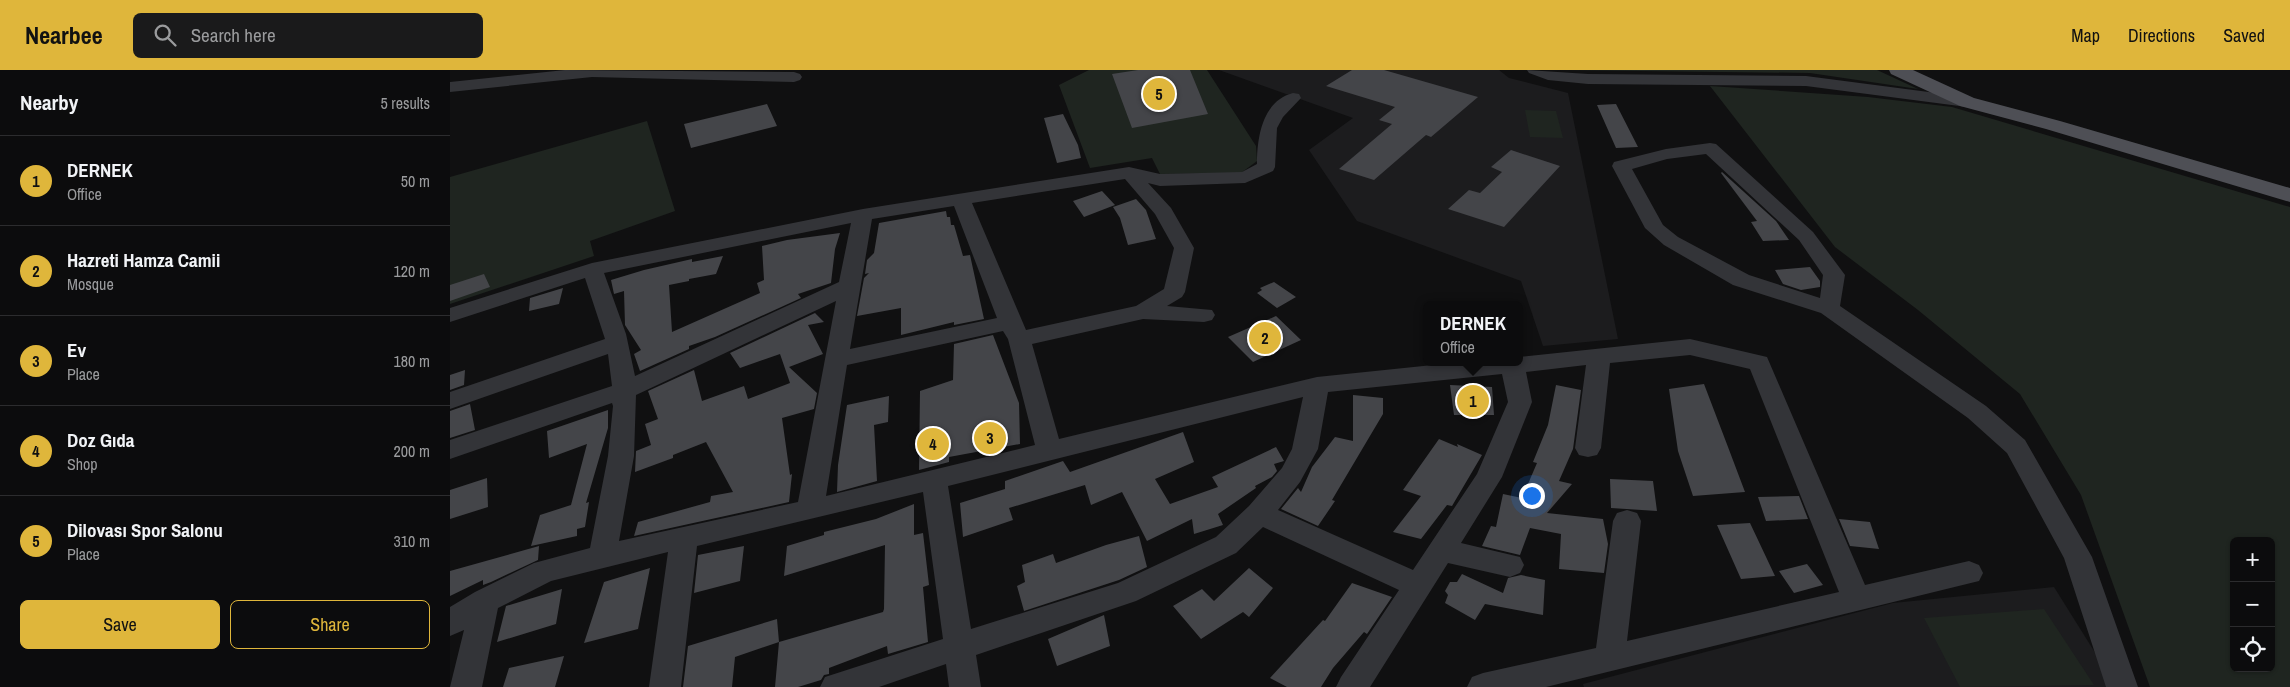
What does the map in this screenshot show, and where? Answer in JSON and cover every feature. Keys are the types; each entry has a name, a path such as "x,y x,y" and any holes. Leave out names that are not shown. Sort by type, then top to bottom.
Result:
{"main road":[{"path":"1898,70 1967,102 2290,194"}],"street":[{"path":"1535,70 1548,75 1588,80 1806,81 1967,102"},
{"path":"450,87 594,71 794,77"},
{"path":"450,315 592,269 863,215 1129,173 1160,180 1245,177 1266,167 1266,130 1280,108 1292,98"},
{"path":"1829,308 1834,276 1806,236 1710,148 1666,154 1621,166 1655,228 1671,241 1741,280 1829,308 1976,412 2016,447 2078,557 2122,687"},
{"path":"1129,173 1164,212 1184,248 1174,292 1143,312"},
{"path":"962,199 1014,331 1049,451"},
{"path":"810,510 848,286 863,215"},
{"path":"592,269 617,343 625,390 624,440 602,556"},
{"path":"450,450 625,390 848,286"},
{"path":"837,359 1143,312 1204,315"},
{"path":"450,401 617,343"},
{"path":"1523,362 1690,347 1759,363 1857,600"},
{"path":"1588,448 1599,355"},
{"path":"450,623 485,601 544,571 602,556 684,540 810,510 1317,385 1485,366"},
{"path":"1352,687 1488,477 1520,402 1513,366"},
{"path":"836,687 1126,592 1226,545 1259,513 1291,476 1305,449 1317,385"},
{"path":"934,479 965,687"},
{"path":"1259,513 1418,585"},
{"path":"1610,659 1627,521"},
{"path":"665,687 684,540"},
{"path":"1441,550 1510,565"},
{"path":"1483,687 1610,659 1969,573"},
{"path":"466,687 485,601"}],"shaded area":[{"path":"1089,70 1207,70 1256,146 1257,161 1241,173 1160,174 1152,158 1090,168 1059,85"},
{"path":"1219,70 1499,70 1509,78 1568,93 1618,339 1543,346 1521,281 1357,221 1309,150 1353,118"},
{"path":"1559,70 1877,70 1918,89 1810,73"},
{"path":"1710,86 1868,97 1952,107 2290,207 2290,687 2150,687 2081,495 2020,394 1918,310 1835,247"},
{"path":"1525,110 1556,111 1563,138 1530,137"},
{"path":"647,121 675,211 590,241 594,256 450,304 450,177"},
{"path":"2054,587 2099,659 2107,687 1584,687 1583,684 1893,603"},
{"path":"2044,609 2094,685 1960,687 1924,618"}],"building":[{"path":"1138,70 1190,70 1208,114 1132,128 1112,74"},
{"path":"1352,70 1384,70 1478,97 1431,137 1426,135 1374,180 1339,169 1392,124 1379,120 1395,107 1326,86"},
{"path":"767,104 777,126 691,148 684,124"},
{"path":"1616,104 1638,147 1616,148 1597,105"},
{"path":"1063,114 1078,145 1081,158 1057,163 1044,118"},
{"path":"1511,150 1560,166 1504,227 1448,209 1469,190 1480,193 1502,172 1491,167"},
{"path":"1722,172 1776,221 1789,240 1763,241 1751,222 1757,221"},
{"path":"1102,191 1115,205 1084,217 1073,201"},
{"path":"1136,199 1146,210 1156,239 1128,245 1120,218 1113,207"},
{"path":"946,211 947,217 950,217 951,225 954,225 963,256 970,255 984,319 954,325 954,322 901,335 901,308 857,316 864,278 869,273 865,274 867,260 874,253 879,223"},
{"path":"840,233 835,249 831,283 798,294 801,298 715,337 689,346 689,349 640,371 634,354 641,350 625,325 624,291 614,294 611,280 692,259 692,262 723,256 716,274 669,285 672,332 760,293 757,283 764,280 762,246 787,240"},
{"path":"1810,267 1820,281 1820,287 1801,290 1783,284 1775,270"},
{"path":"484,274 490,287 450,301 450,285"},
{"path":"1274,282 1296,297 1277,308 1257,293 1262,290 1260,288"},
{"path":"563,288 559,304 529,311 530,298"},
{"path":"815,313 824,322 808,325 823,354 789,367 817,393 814,409 782,418 790,475 792,474 789,502 634,536 638,522 710,502 711,496 733,492 706,442 673,455 673,458 635,472 636,451 651,445 645,424 658,419 648,391 694,370 702,401 744,386 748,399 790,383 780,354 740,368 730,353"},
{"path":"1276,316 1301,340 1253,362 1228,337"},
{"path":"993,335 1019,403 1020,444 949,457 949,462 919,470 920,391 953,380 954,344"},
{"path":"465,370 464,385 450,390 450,375"},
{"path":"1704,384 1745,492 1693,496 1678,451 1669,389"},
{"path":"1450,385 1492,387 1494,415 1454,415"},
{"path":"1556,385 1581,390 1573,449 1559,481 1572,484 1547,513 1603,519 1608,544 1604,573 1559,569 1561,534 1530,528 1520,555 1482,546 1491,526 1496,527 1503,494 1522,498 1537,463 1533,462 1548,425"},
{"path":"1353,395 1383,398 1383,414 1332,500 1335,501 1318,526 1281,509 1298,488 1301,492 1312,467 1335,437 1353,441"},
{"path":"889,396 888,422 874,425 877,481 837,492 838,465 847,405"},
{"path":"470,404 475,430 450,438 450,411"},
{"path":"608,410 608,428 586,503 589,502 585,527 577,529 577,536 531,546 540,515 571,505 587,444 549,458 547,431"},
{"path":"1183,432 1194,462 1155,479 1170,504 1218,487 1212,477 1276,447 1284,461 1274,464 1277,471 1272,477 1255,486 1256,488 1218,514 1223,525 1194,534 1192,519 1147,541 1122,492 1091,505 1085,485 1009,508 1013,520 963,537 960,503 1005,489 1005,481 1063,461 1070,472"},
{"path":"1439,439 1458,447 1457,444 1482,455 1452,506 1447,505 1421,539 1393,532 1421,496 1403,490"},
{"path":"487,478 488,507 450,519 450,490"},
{"path":"1610,479 1653,481 1657,511 1611,508"},
{"path":"1799,496 1808,519 1766,521 1758,497"},
{"path":"914,504 914,535 923,533 929,585 923,587 928,642 888,654 887,646 829,668 829,674 824,675 821,680 798,687 775,687 779,642 883,612 884,609 885,545 784,576 787,546 824,535 824,532 876,519"},
{"path":"1839,519 1870,522 1879,549 1850,546"},
{"path":"1750,523 1775,576 1741,579 1717,525"},
{"path":"1139,536 1147,567 1119,580 1024,611 1017,586 1025,582 1022,565 1053,554 1056,563 1106,545"},
{"path":"539,546 538,560 491,582 483,585 483,580 450,596 450,571"},
{"path":"744,546 740,581 694,593 698,555"},
{"path":"1807,564 1823,585 1794,593 1779,571"},
{"path":"650,568 638,629 584,643 604,582"},
{"path":"1249,568 1273,588 1249,617 1243,612 1201,639 1173,606 1202,589 1214,601"},
{"path":"1462,574 1503,593 1508,578 1521,575 1545,580 1543,615 1485,604 1475,620 1445,603 1448,595 1445,591 1450,582 1457,582"},
{"path":"1352,583 1392,597 1367,634 1364,632 1333,668 1321,687 1287,687 1270,678 1323,620 1325,621"},
{"path":"562,589 556,624 497,642 506,606"},
{"path":"1104,615 1110,646 1057,666 1048,639"},
{"path":"777,619 779,642 735,657 732,687 683,687 688,646"},
{"path":"564,656 555,687 503,687 509,668"}],"place":[{"name":"Dilovası Spor Salonu","path":"1159,94"},
{"name":"Hazreti Hamza Camii","path":"1265,338"},
{"name":"DERNEK","path":"1473,401"},
{"name":"Ev","path":"990,438"},
{"name":"Doz Gıda","path":"933,444"}]}
